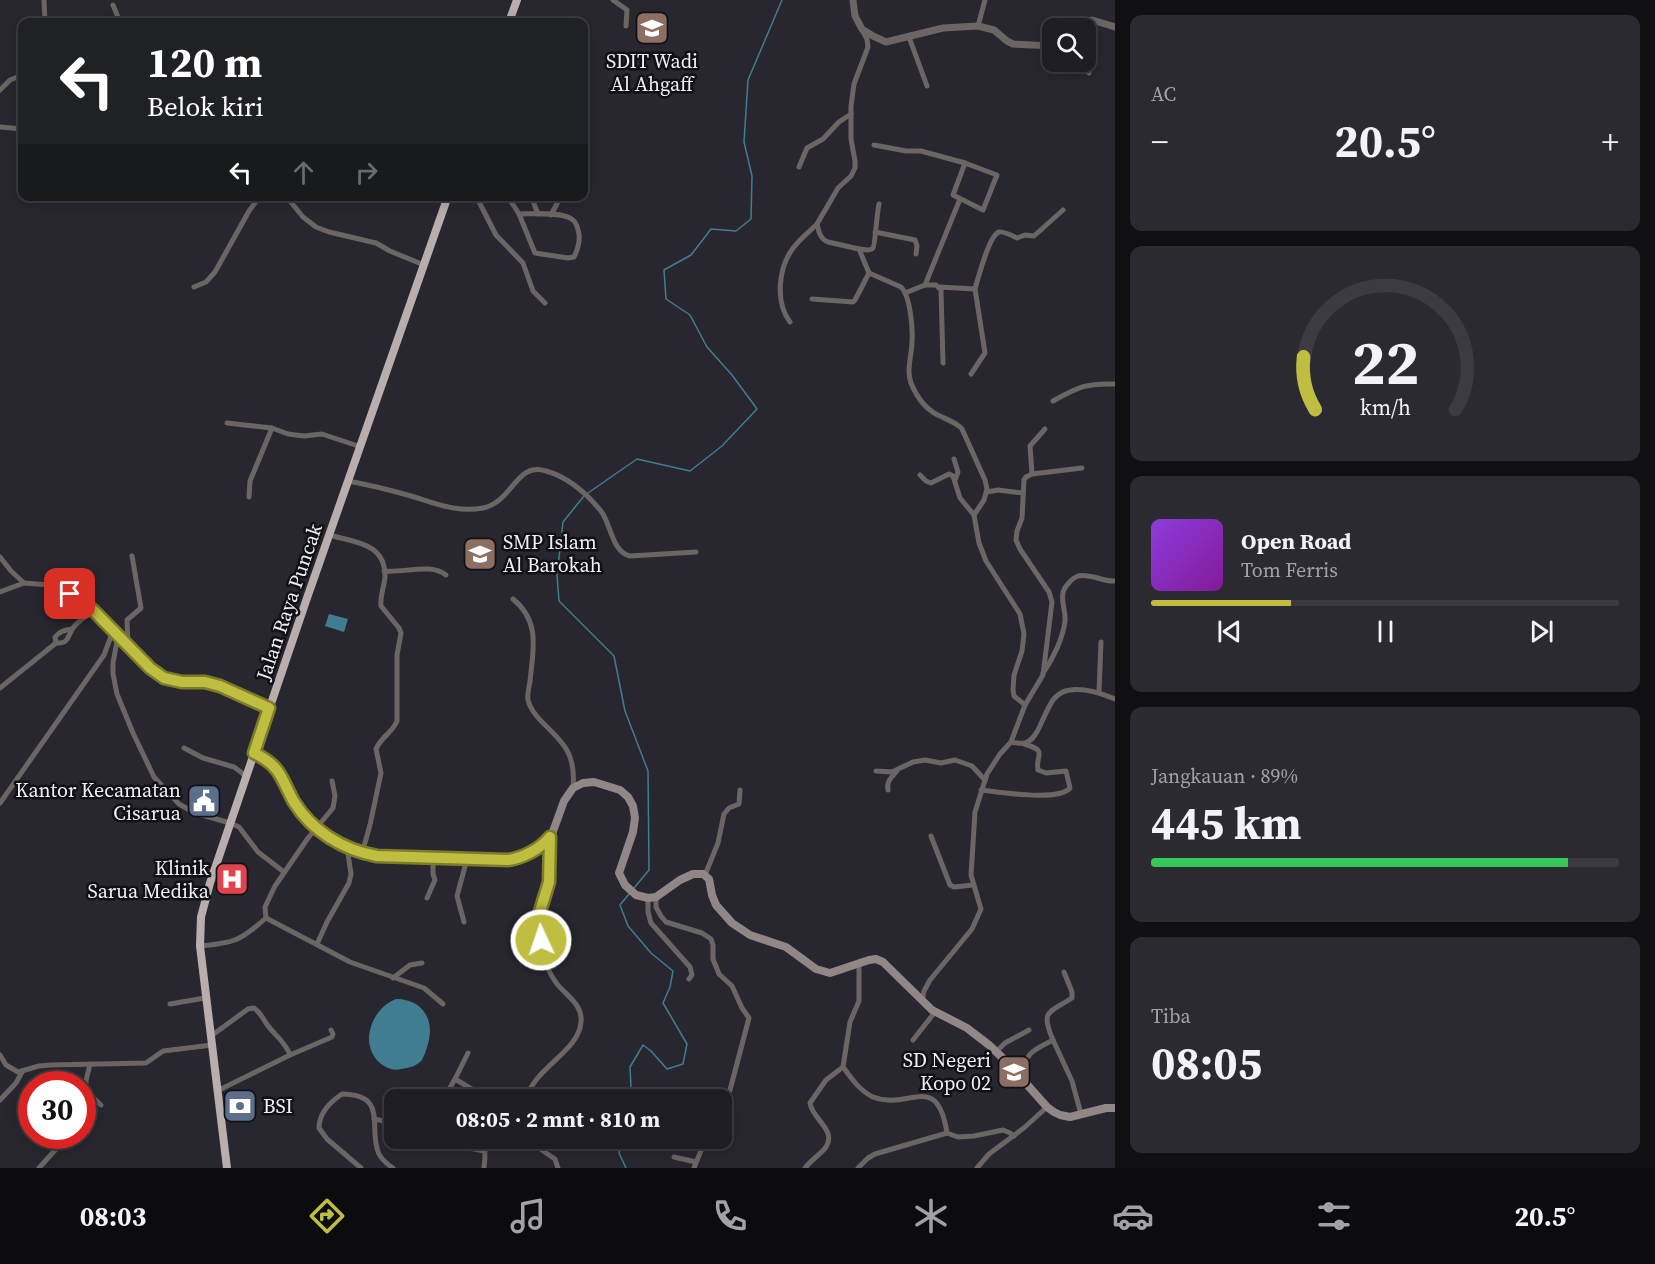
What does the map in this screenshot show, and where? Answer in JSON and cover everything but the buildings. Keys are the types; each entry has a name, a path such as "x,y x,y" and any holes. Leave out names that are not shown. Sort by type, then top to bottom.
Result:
{"highway":[{"path":"510,18 517,0"},
{"name":"Jalan Raya Puncak","path":"227,1168 200,946 200,925 204,902 269,708 446,201"}],"main road":[{"path":"254,753 277,768 298,809 316,829 347,847 363,853 382,856 512,860 539,847 550,837 564,801 573,788 588,782 620,790 632,802 634,812 633,832 619,871 625,885 636,895 652,898 687,876 699,873 705,875 720,911 732,923 759,939 786,947 812,967 832,973 874,959 881,960 935,1012 967,1028 996,1052 1047,1107 1060,1115 1070,1117 1115,1108"}],"street":[{"path":"44,0 45,18"},
{"path":"613,0 627,10 626,26"},
{"path":"790,322 784,314 781,303 782,274 793,248 817,224 841,184 851,176 855,168 851,145 854,84 868,47 867,39 855,16 853,0"},
{"path":"978,26 985,0"},
{"path":"113,5 118,18"},
{"path":"1096,21 1115,27"},
{"path":"862,29 886,42 943,28 978,26 994,30 1014,44 1042,45"},
{"path":"909,37 927,86"},
{"path":"0,90 10,80 18,77"},
{"path":"799,167 807,148 824,139 839,122 851,114"},
{"path":"0,127 18,129"},
{"path":"873,145 906,151 921,151 965,163 996,174 997,177 983,210 953,195 965,163"},
{"path":"926,285 960,199"},
{"path":"194,287 206,282 215,272 256,201"},
{"path":"290,201 303,217 316,227 379,244 424,265"},
{"path":"478,201 496,236 523,263 533,291 544,303"},
{"path":"510,201 519,214 535,253 572,258 577,252 579,244 575,221 568,217 519,214"},
{"path":"533,201 538,214"},
{"path":"551,215 558,201"},
{"path":"817,224 824,241 869,250 874,247 879,204"},
{"path":"971,374 985,353 975,290 993,238 1001,232 1017,238 1025,235 1034,236 1063,210"},
{"path":"875,232 915,240 918,246 916,254"},
{"path":"859,249 868,273 900,287 905,293 912,334 909,368 911,382 931,412 962,429 985,480 987,492 974,516"},
{"path":"812,299 853,302 868,273"},
{"path":"905,293 926,285 975,290"},
{"path":"939,287 942,293 943,363"},
{"path":"1053,401 1085,385 1115,384"},
{"path":"228,423 272,428 304,436 322,434 361,447"},
{"path":"249,497 250,481 272,428"},
{"path":"1032,474 1030,446 1045,429"},
{"path":"954,459 958,472 955,480"},
{"path":"1042,675 1052,602 1049,592 1016,540 1022,518 1023,480 1032,474 1082,468"},
{"path":"348,481 385,488 444,507 466,509 482,508 497,503 521,476 530,470 541,469 560,476 587,497 604,516 617,545 624,554 630,556 696,552"},
{"path":"920,475 929,483 949,474 953,476 960,498 974,516 979,543 986,561 1017,609 1024,632 1023,647 1012,688 1014,696 1025,705"},
{"path":"987,492 998,490 1023,493"},
{"path":"329,535 373,549 381,559 384,571 381,606 401,633 396,655 397,718 395,727 382,738 376,749 381,773 363,853"},
{"path":"128,645 127,621 141,608 132,556"},
{"path":"0,557 24,583"},
{"path":"384,571 405,572 432,569 439,570 446,575"},
{"path":"922,1001 930,980 972,929 979,916 981,909 971,875 975,812 985,780 996,759 1011,742 1025,705 1050,663 1064,625 1063,595 1067,585 1082,576 1115,581"},
{"path":"0,592 24,583 54,586 93,610 150,668 168,680 205,682 220,686 269,708"},
{"path":"513,599 526,614 531,624 534,640 528,701 539,718 570,753 573,788"},
{"path":"0,688 56,644 68,639 72,629 93,610"},
{"path":"56,644 57,635 63,630 72,629"},
{"path":"0,803 104,655 113,631"},
{"path":"118,636 114,657 115,684 125,715 154,777 178,804 195,813 230,822 243,830 258,852 284,872"},
{"path":"1099,692 1101,642"},
{"path":"1023,744 1033,738 1052,702 1059,695 1076,690 1099,692 1115,699"},
{"path":"981,790 1035,795 1061,794 1069,790 1066,771 1046,773 1038,770 1039,752 1034,747 1011,742"},
{"path":"184,748 203,758 234,767 246,776"},
{"path":"876,771 889,772 919,760 927,759 941,763 956,760 972,766 985,780"},
{"path":"888,790 889,781 900,769"},
{"path":"266,918 266,908 275,886 334,805 335,790 332,781"},
{"path":"705,875 718,843 723,816 729,808 739,804 740,790"},
{"path":"931,836 950,885 973,885"},
{"path":"530,1089 532,1084 571,1044 581,1023 577,1006 558,985 549,969 539,930 538,918 549,882 550,837"},
{"path":"317,944 349,884 351,874 347,847"},
{"path":"427,898 435,880 433,858"},
{"path":"464,922 458,896 467,859"},
{"path":"652,898 648,912 651,923 690,967 692,975 689,979"},
{"path":"652,898 666,922 702,933 711,939 712,959 719,974 732,986 749,1018 730,1089"},
{"path":"200,946 242,938 266,918"},
{"path":"266,918 350,962 424,988 443,1004"},
{"path":"393,978 410,965 422,963"},
{"path":"805,1168 826,1146 828,1137 826,1128 814,1115 810,1103 826,1080 843,1067 850,1022 859,1001 859,963"},
{"path":"1064,972 1073,995 1071,999 1053,1010 1046,1023 1072,1081 1081,1114"},
{"path":"170,1004 206,998"},
{"path":"25,1071 39,1066 146,1063 163,1051 211,1041 248,1009 254,1008 282,1040 290,1055"},
{"path":"913,1040 935,1012"},
{"path":"218,1091 332,1037 332,1030"},
{"path":"996,1052 1005,1043 1029,1030"},
{"path":"1020,1077 1028,1054 1053,1040"},
{"path":"449,1089 468,1053"},
{"path":"0,1054 6,1065 18,1071"},
{"path":"88,1071 90,1064"},
{"path":"843,1067 859,1087 872,1096 889,1099 923,1097 935,1101 941,1108 947,1133"},
{"path":"0,1100 18,1079"},
{"path":"455,1079 472,1089"},
{"path":"361,1168 324,1136 319,1126 326,1108 340,1095 356,1095 368,1101 373,1111 378,1153 382,1160 393,1168"},
{"path":"96,1102 101,1105"},
{"path":"977,1168 989,1154 1047,1107"},
{"path":"374,1119 384,1122"},
{"path":"858,1168 875,1154 947,1133 961,1137 1003,1130 1014,1136"},
{"path":"39,1168 56,1149"},
{"path":"474,1149 485,1151 484,1168"},
{"path":"540,1149 555,1159 558,1168"},
{"path":"674,1157 695,1165 701,1149"}],"water":[{"path":"329,614 348,619 344,632 325,626"},
{"path":"396,999 414,1003 420,1008 429,1021 430,1029 422,1060 413,1066 395,1070 382,1065 373,1055 369,1037 371,1027 380,1010"}],"waterway":[{"path":"588,493 637,459 690,471 722,446 757,409 732,375 707,347 690,315 666,299 664,270 691,255 711,229 736,231 751,219 752,176 744,142 748,80 782,0"},
{"path":"584,496 563,522 557,575 559,601 614,656 625,711 648,771 649,870 634,888"},
{"path":"629,894 620,905 628,926 651,953 673,971 670,987 663,1003 687,1044 683,1064 667,1069 643,1045 630,1067 631,1089"},
{"path":"620,1149 619,1153 626,1168"}],"place":[{"name":"SDIT Wadi Al Ahgaff","path":"652,28"},
{"name":"SMP Islam Al Barokah","path":"480,554"},
{"name":"Kantor Kecamatan Cisarua","path":"204,801"},
{"name":"Klinik Sarua Medika","path":"232,879"},
{"name":"SD Negeri Kopo 02","path":"1014,1072"},
{"name":"BSI","path":"240,1106"}],"route":[{"path":"70,594 93,610 150,668 164,678 171,681 196,681 220,686 269,708 254,753 277,768 298,809 316,829 335,841 363,853 377,856 512,860 529,853 550,837 549,882 538,918 541,940"}]}
